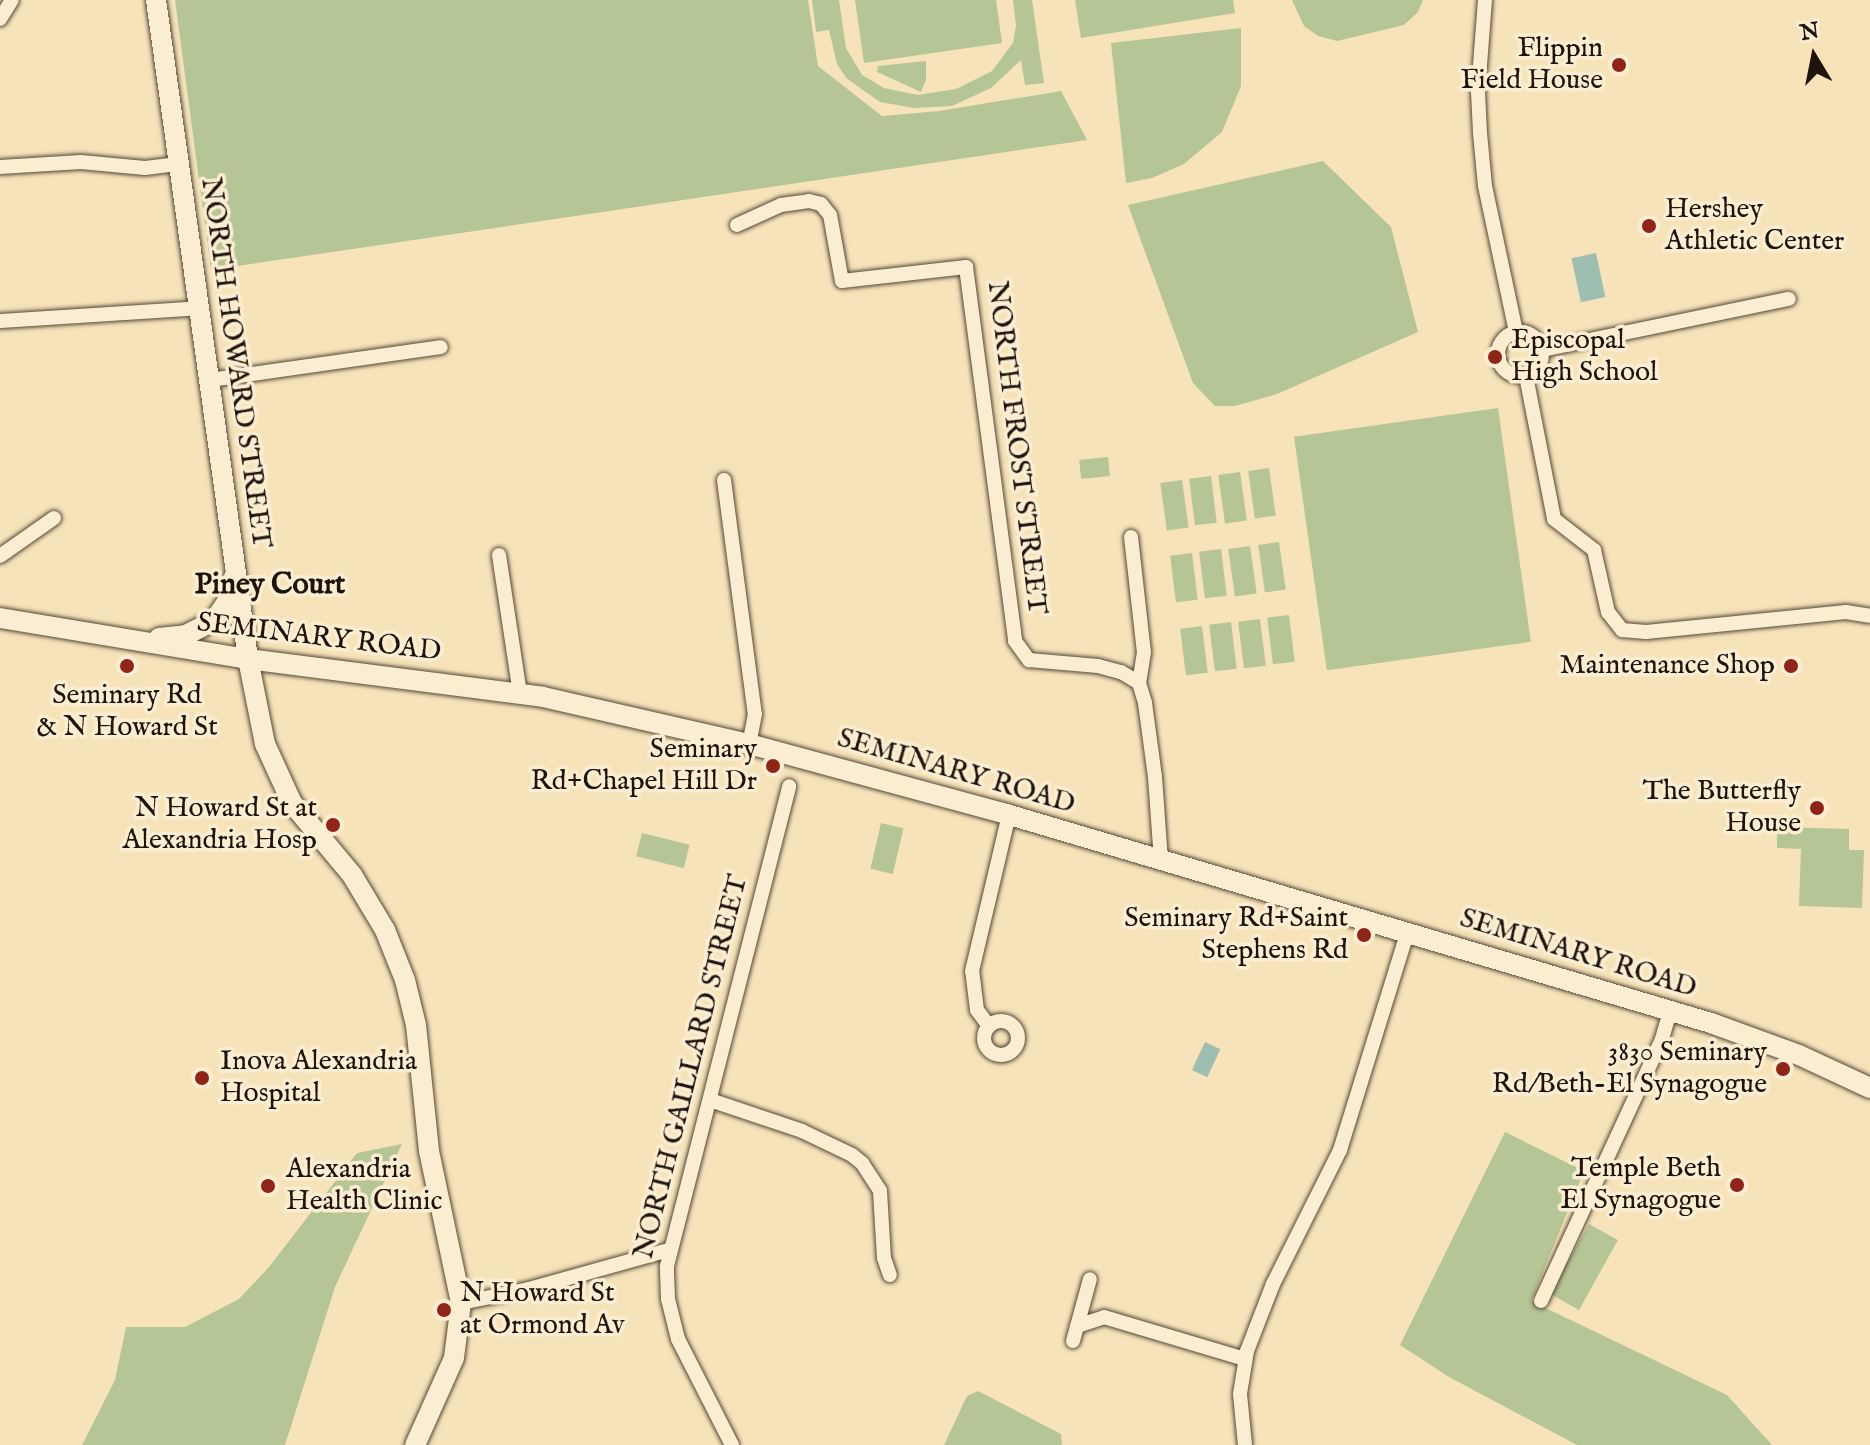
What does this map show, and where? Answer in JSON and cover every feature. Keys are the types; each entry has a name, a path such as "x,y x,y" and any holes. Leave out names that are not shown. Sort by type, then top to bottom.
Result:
{"main road":[{"name":"NORTH HOWARD STREET","path":"156,0 248,659 265,744 278,778 311,827 363,890 385,930 405,980 420,1048 431,1167 461,1303 454,1358 415,1445"},
{"path":"111,638 165,638 202,630 221,613 234,584 236,569"},
{"name":"SEMINARY ROAD","path":"0,618 248,659 520,694 749,744 1009,815 1670,1011 1799,1055 1870,1088"}],"street":[{"path":"1485,0 1478,92 1481,148 1485,186 1516,332"},
{"path":"0,19 7,2"},
{"path":"0,167 81,162 145,168 179,164"},
{"name":"NORTH FROST STREET","path":"737,225 781,205 809,201 821,204 830,215 842,281 966,267 1015,641 1029,660 1098,666 1121,672 1139,683"},
{"path":"1542,350 1789,299"},
{"path":"0,321 200,308"},
{"path":"1516,332 1530,334 1542,350 1537,369 1526,376 1505,371 1498,359 1500,345 1516,332"},
{"path":"210,380 441,347"},
{"path":"1526,376 1554,519 1594,550 1608,612 1622,630 1646,632 1846,612 1870,616"},
{"path":"724,480 755,714 749,744"},
{"path":"0,556 54,518"},
{"path":"1131,537 1144,652 1139,683 1155,777 1161,860"},
{"path":"499,555 520,694"},
{"name":"NORTH GAILLARD STREET","path":"732,1445 675,1330 666,1283 669,1250 789,786"},
{"path":"989,1026 977,1010 972,971 1009,815"},
{"path":"1245,1445 1240,1414 1245,1359 1265,1302 1343,1142 1407,933"},
{"path":"1541,1301 1662,1039 1670,1011"},
{"path":"710,1100 802,1131 862,1163 880,1191 884,1258 890,1275"},
{"path":"461,1303 529,1289 669,1250"},
{"path":"1090,1279 1075,1334 1104,1317"},
{"path":"1087,1294 1104,1317 1245,1359"}],"green space":[{"path":"175,0 808,0 818,66 882,116 939,111 1061,91 1087,140 211,270"},
{"path":"812,0 839,0 846,48 862,75 884,88 918,95 956,89 992,71 1013,43 1016,26 1013,0 1032,0 1044,83 1025,85 1021,60 991,88 952,106 914,108 880,102 846,78 837,64 829,30 816,32"},
{"path":"855,0 996,0 1002,43 864,63"},
{"path":"1075,0 1233,0 1235,13 1081,38"},
{"path":"1292,0 1423,0 1418,12 1404,25 1337,41 1318,36 1304,26"},
{"path":"1241,28 1241,86 1222,132 1184,164 1152,178 1126,183 1111,43"},
{"path":"926,61 926,80 921,92 877,72 878,66"},
{"path":"1323,161 1391,227 1418,332 1277,394 1235,406 1215,406 1193,383 1128,205"},
{"path":"1498,408 1531,642 1327,670 1294,437"},
{"path":"1108,457 1110,476 1081,479 1079,460"},
{"path":"1269,468 1276,516 1255,518 1248,471"},
{"path":"1240,472 1247,521 1225,524 1218,475"},
{"path":"1211,476 1217,523 1195,525 1189,479"},
{"path":"1182,480 1189,528 1167,531 1160,483"},
{"path":"1279,542 1286,590 1265,592 1258,545"},
{"path":"1250,546 1257,594 1235,597 1228,549"},
{"path":"1221,549 1227,596 1205,598 1199,552"},
{"path":"1192,553 1198,600 1176,602 1170,556"},
{"path":"1289,615 1295,662 1273,664 1267,618"},
{"path":"1260,619 1266,666 1244,668 1238,622"},
{"path":"1231,622 1237,669 1215,671 1209,625"},
{"path":"1202,626 1208,673 1186,675 1180,629"},
{"path":"881,823 903,828 893,874 870,869"},
{"path":"1777,827 1849,829 1849,850 1864,850 1862,908 1799,906 1801,849 1777,848"},
{"path":"642,833 690,845 684,868 636,856"},
{"path":"1505,1132 1584,1171 1531,1301 1727,1395 1772,1445 1577,1445 1449,1377 1400,1345"},
{"path":"402,1144 335,1287 285,1445 82,1445 115,1380 126,1327 185,1327 239,1299 269,1267 357,1153"},
{"path":"1589,1224 1618,1240 1579,1310 1550,1294"},
{"path":"978,1391 1061,1434 1062,1445 944,1445 967,1396"}],"shaded area":[{"path":"1596,253 1605,297 1581,302 1572,258"},
{"path":"1205,1042 1220,1049 1207,1077 1192,1070"}],"place":[{"name":"Flippin Field House","path":"1619,65"},
{"name":"Hershey Athletic Center","path":"1649,226"},
{"name":"Episcopal High School","path":"1495,357"},
{"name":"Seminary Rd & N Howard St","path":"127,666"},
{"name":"Maintenance Shop","path":"1791,666"},
{"name":"Seminary Rd+Chapel Hill Dr","path":"773,766"},
{"name":"The Butterfly House","path":"1817,808"},
{"name":"N Howard St at Alexandria Hosp","path":"333,825"},
{"name":"Seminary Rd+Saint Stephens Rd","path":"1364,935"},
{"name":"3830 Seminary Rd/Beth-El Synagogue","path":"1783,1069"},
{"name":"Inova Alexandria Hospital","path":"202,1078"},
{"name":"Temple Beth El Synagogue","path":"1737,1185"},
{"name":"Alexandria Health Clinic","path":"268,1186"},
{"name":"N Howard St at Ormond Av","path":"444,1310"}],"district":[{"name":"Piney Court","path":"270,585"}]}
